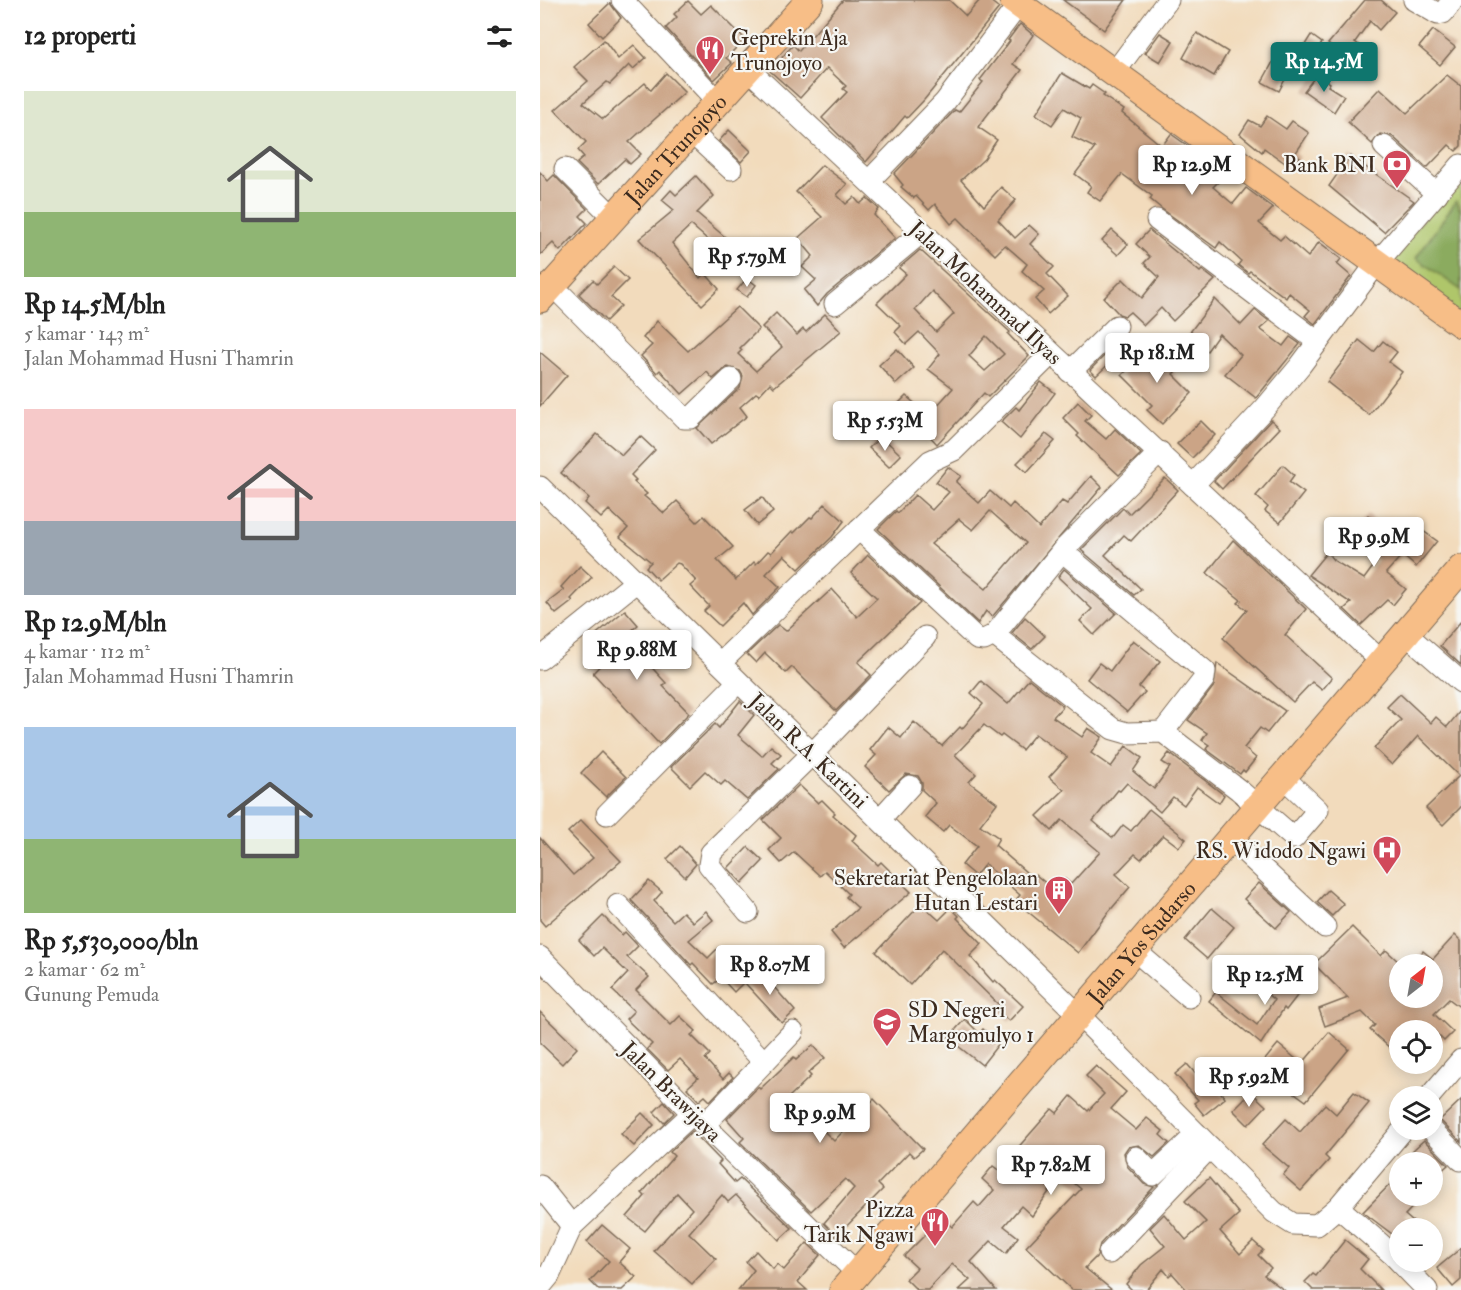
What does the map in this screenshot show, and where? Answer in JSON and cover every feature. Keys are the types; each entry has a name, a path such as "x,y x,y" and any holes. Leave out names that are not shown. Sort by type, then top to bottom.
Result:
{"main road":[{"name":"Jalan Trunojoyo","path":"544,291 749,70 810,0"},
{"path":"1016,2 1461,324"},
{"name":"Jalan Yos Sudarso","path":"850,1281 1380,661 1458,579"}],"street":[{"path":"622,0 718,102"},
{"path":"1114,73 1168,0"},
{"path":"1414,0 1438,14 1443,13 1454,0"},
{"path":"869,181 945,102 1016,2"},
{"name":"Jalan Mohammad Ilyas","path":"749,70 1070,372 1160,452 1380,661"},
{"path":"690,131 730,169"},
{"path":"1384,146 1437,194"},
{"path":"1193,485 1265,408 1377,263 1461,165"},
{"path":"565,169 613,217"},
{"path":"1157,220 1318,342"},
{"path":"835,304 922,232"},
{"path":"544,291 684,418 691,418 731,379"},
{"path":"1070,372 1117,327"},
{"path":"720,663 930,461 954,450 1051,354"},
{"path":"859,529 977,639 984,640 994,635 1062,550 1160,452"},
{"name":"Jalan R.A. Kartini","path":"540,487 880,819 1274,1212 1293,1224 1317,1225 1338,1208 1395,1140"},
{"path":"1062,550 1205,671 1204,679 1163,732"},
{"path":"540,659 637,581"},
{"path":"1405,633 1461,682"},
{"path":"994,635 1113,729 1126,733 1163,732 1294,838 1318,810 1282,776"},
{"path":"748,912 709,865 711,853 926,637"},
{"path":"607,814 738,682"},
{"path":"880,819 910,786"},
{"path":"1229,837 1324,927"},
{"path":"618,905 764,1062"},
{"path":"1133,949 1189,997"},
{"name":"Jalan Brawijaya","path":"542,963 698,1119 850,1281"},
{"path":"540,1287 549,1276 572,1226 764,1062 793,1032"},
{"path":"1438,1086 1461,1059"},
{"path":"1136,1156 1153,1175 1203,1140"},
{"path":"1109,1253 1203,1140"},
{"path":"1442,1140 1461,1160"},
{"path":"540,1186 572,1226"},
{"path":"1338,1208 1392,1254 1427,1290"}],"green space":[{"path":"1461,171 1461,316 1394,267 1393,256"},
{"path":"1456,201 1461,212 1461,290 1416,258"}],"building":[{"path":"843,0 949,0 966,16 980,0 989,0 999,8 924,100 907,118 905,116 866,162 822,118 847,92 843,89 846,86 827,68 800,98 770,71 793,45 799,51"},
{"path":"1063,0 1126,0 1104,30"},
{"path":"1365,0 1381,0 1395,12 1379,30 1370,21 1355,42 1368,52 1351,75 1341,67 1346,61 1328,44"},
{"path":"688,1 701,14 711,5 745,39 726,58 732,63 714,80 666,28 677,17 674,14"},
{"path":"610,3 621,18 602,37 589,23"},
{"path":"1020,24 1033,35 1013,64 1022,70 978,127 997,140 984,159 961,180 984,206 1001,187 1016,200 998,220 1015,238 1029,225 1039,234 1030,244 1054,267 1047,274 1068,296 1048,314 1035,299 1044,291 1022,271 1027,264 1005,245 995,255 958,218 951,224 935,204 929,210 916,196 914,198 901,187 903,185 894,174 955,110 959,112 983,82 980,80"},
{"path":"1433,30 1455,47 1440,65 1419,47"},
{"path":"1160,33 1173,41 1160,62 1145,53"},
{"path":"1197,33 1228,52 1214,76 1183,58"},
{"path":"1311,35 1322,43 1315,55 1303,48"},
{"path":"604,40 618,59 634,45 646,58 633,69 629,65 610,84 607,82 583,103 603,119 645,83 651,90 666,73 685,92 629,142 641,154 630,164 625,159 598,184 577,163 584,157 578,150 586,142 555,110 588,81 574,67"},
{"path":"1279,51 1295,60 1279,91 1262,82"},
{"path":"1062,73 1089,89 1092,85 1105,94 1103,96 1124,110 1122,113 1162,146 1171,134 1188,146 1186,150 1222,178 1213,187 1233,204 1246,188 1273,208 1259,223 1280,240 1284,236 1308,257 1319,242 1341,259 1337,264 1351,276 1315,324 1305,316 1310,310 1289,293 1286,298 1250,271 1248,273 1238,265 1241,261 1220,242 1216,248 1162,209 1150,199 1152,196 1122,174 1100,201 1087,192 1091,186 1075,174 1095,148 1072,137 1081,118 1064,108 1052,125 1036,114"},
{"path":"1317,74 1330,83 1328,86 1344,96 1334,112 1304,91"},
{"path":"1447,75 1461,86 1461,146 1456,151 1449,145 1427,168 1392,136 1380,134 1372,144 1348,122 1380,88 1407,113"},
{"path":"1267,116 1286,129 1292,121 1309,133 1295,154 1300,157 1292,168 1264,148 1262,152 1240,134 1249,120 1260,126"},
{"path":"729,130 751,151 741,162 719,141"},
{"path":"1350,156 1414,201 1384,232 1329,186"},
{"path":"822,165 847,184 837,195 846,204 854,197 860,204 867,198 879,209 874,215 895,238 827,294 817,306 804,290 816,280 802,267 813,256 798,238 822,217 796,192"},
{"path":"540,172 548,181 554,175 587,209 580,216 587,223 560,251 553,243 540,255"},
{"path":"696,176 714,196 697,213 725,237 716,247 691,225 672,243 700,278 705,273 719,289 702,305 639,239 674,210 662,200 671,190 676,195"},
{"path":"1112,230 1128,244 1118,255 1102,241"},
{"path":"1149,230 1200,272 1202,270 1215,280 1173,321 1161,308 1144,325 1130,312 1125,316 1119,314 1104,298 1123,279 1142,298 1159,277 1144,263 1150,257 1136,244"},
{"path":"920,250 1010,332 1008,334 1029,356 988,397 984,393 937,444 912,417 907,422 893,409 906,396 926,413 935,408 953,388 928,369 940,354 919,332 906,344 895,332 901,326 877,303 906,274 899,268","holes":["932,291 954,314 936,332 915,310","986,336 1004,354 985,371 969,356"]},
{"path":"614,267 628,280 611,297 621,306 606,321 579,294 593,280 597,284"},
{"path":"747,278 756,285 747,297 737,290"},
{"path":"1215,299 1241,325 1255,310 1269,321 1260,329 1283,346 1290,337 1300,344 1256,398 1225,374 1241,355 1219,334 1207,351 1187,336"},
{"path":"737,307 759,329 740,348 742,350 738,354 756,371 782,347 762,327 776,313 797,335 803,329 806,332 825,314 841,331 774,387 770,383 759,395 756,393 740,407 747,416 711,444 697,428 740,388 743,376 740,371 727,367 713,379 707,372 682,394 660,370 657,373 641,356 652,345 643,338 657,321 688,351"},
{"path":"1359,340 1374,352 1383,341 1397,352 1389,362 1402,372 1369,415 1327,382"},
{"path":"1154,344 1167,357 1163,361 1175,372 1173,374 1192,393 1162,424 1147,410 1152,405 1122,375"},
{"path":"897,349 914,368 896,384 879,365"},
{"path":"1110,350 1116,357 1096,376 1090,370"},
{"path":"540,352 567,375 540,406"},
{"path":"1041,382 1055,393 1020,439 1001,422 1016,407 1019,410"},
{"path":"1078,402 1091,415 1085,421 1106,439 1115,429 1141,454 1119,475 1077,436 1079,434 1063,418"},
{"path":"1271,420 1280,428 1222,489 1214,481"},
{"path":"1201,421 1215,435 1192,458 1177,444"},
{"path":"597,434 622,455 640,436 655,450 631,475 636,480 634,482 647,494 644,496 664,513 677,501 697,522 704,516 733,547 717,560 736,580 768,551 771,553 792,531 794,533 810,517 812,518 825,504 844,521 832,537 799,569 784,555 766,574 780,587 752,615 743,603 720,626 704,611 709,606 690,586 696,581 680,564 677,563 658,580 646,567 651,562 620,537 628,528 609,510 601,518 585,503 589,498 561,473"},
{"path":"1046,434 1055,441 1027,472 1017,463"},
{"path":"881,436 901,455 889,467 869,448"},
{"path":"1283,465 1294,475 1289,482 1304,493 1280,523 1265,511 1268,507 1256,496"},
{"path":"948,467 961,476 956,482 979,503 990,491 1009,508 1013,503 1039,528 1062,501 1067,504 1091,476 1102,487 992,617 986,611 978,623 878,529 915,495 932,510 949,492 936,482","holes":["990,511 1026,543 986,589 931,544 959,519 973,530"]},
{"path":"1165,478 1178,490 1131,541 1124,535 1105,555 1141,589 1134,595 1081,550 1123,508 1129,514"},
{"path":"762,497 773,512 757,525 745,510"},
{"path":"1368,515 1396,540 1409,521 1437,541 1416,567 1402,555 1386,573 1406,589 1393,605 1387,600 1361,625 1344,609 1351,603 1308,575 1327,552 1333,560 1364,579 1378,560 1350,535"},
{"path":"1233,540 1306,609 1285,635 1332,678 1322,690 1312,682 1293,702 1223,638 1247,610 1238,603 1241,600 1207,573"},
{"path":"868,555 920,603 858,662 871,675 836,711 792,667 786,673 765,653 756,663 747,654 778,625 786,631 832,589 857,617 877,598 851,573"},
{"path":"580,566 592,577 571,599 573,601 556,614 547,603 564,590 561,587"},
{"path":"1064,569 1116,613 1094,635 1080,621 1092,609 1058,577"},
{"path":"625,610 638,625 624,637 666,683 663,686 689,713 659,744 593,673 609,656 593,637"},
{"path":"1025,617 1045,636 1032,649 1012,633"},
{"path":"1461,621 1461,665 1440,646"},
{"path":"1133,640 1160,661 1139,687 1145,692 1127,712 1087,679 1099,663 1110,671"},
{"path":"1217,663 1285,711 1267,733 1260,728 1244,748 1256,758 1245,772 1243,770 1240,774 1206,749 1209,745 1202,740 1207,733 1188,720 1214,686"},
{"path":"1029,679 1063,706 1053,717 1082,737 1088,728 1102,737 1091,753 1111,767 1126,746 1142,758 1133,771 1154,789 1170,767 1162,762 1169,753 1224,795 1219,803 1197,787 1184,805 1173,797 1160,812 1127,783 1120,791 1118,790 1093,821 1113,838 1123,825 1131,831 1149,809 1186,839 1179,847 1163,835 1141,859 1135,854 1116,874 1130,887 1078,953 1015,901 1020,895 985,864 975,876 962,865 977,846 949,825 943,832 925,817 936,803 922,790 922,783 918,776 906,774 889,790 865,767 876,755 870,750 888,727 901,738 914,722 942,746 960,727 962,729 983,704 971,693 981,681 1008,704","holes":["984,725 1000,737 1002,735 1022,750 1035,734 1067,757 1049,777 1064,790 1037,816 1052,831 1062,820 1100,852 1071,884 1065,879 1055,891 1036,875 1034,879 995,845 999,838 980,825 997,803 969,782 976,774 955,755"]},
{"path":"1400,694 1431,723 1436,717 1447,727 1461,710 1461,807 1443,825 1426,808 1459,776 1418,736 1392,765 1374,748 1401,720 1387,707"},
{"path":"740,701 754,715 738,735 762,756 771,746 781,754 772,763 779,769 747,800 725,781 721,785 705,771 690,786 671,767 715,724 719,728"},
{"path":"601,752 626,777 606,797 581,773"},
{"path":"799,785 818,803 822,800 835,813 833,815 856,835 852,841 878,865 881,862 911,892 844,948 831,932 858,908 846,897 849,894 825,871 820,876 794,852 781,863 769,850 781,838 763,820"},
{"path":"581,820 621,861 545,926 540,920 540,838 573,875 593,858 568,832"},
{"path":"680,846 696,864 685,877 667,859"},
{"path":"748,847 763,861 742,883 728,868"},
{"path":"649,881 662,892 654,901 673,921 683,912 693,922 706,911 713,920 689,940 708,958 718,948 747,979 734,992 721,978 713,984 693,963 691,965 631,900"},
{"path":"1259,883 1291,912 1276,928 1244,899"},
{"path":"1328,890 1344,904 1332,916 1317,902"},
{"path":"921,904 939,920 951,908 959,916 957,918 982,944 970,956 993,982 995,980 1023,1006 1009,1021 996,1010 1000,1006 942,949 910,985 876,952"},
{"path":"1212,908 1234,927 1207,959 1185,940"},
{"path":"603,916 622,935 625,932 638,946 627,957 649,977 636,990 671,1025 680,1016 696,1031 691,1035 710,1054 705,1059 723,1079 729,1073 733,1077 710,1101 705,1096 699,1101 687,1088 698,1078 680,1059 668,1070 647,1049 652,1044 626,1019 634,1011 612,990 628,973 602,948 594,956 579,940"},
{"path":"1352,927 1381,956 1386,950 1390,954 1389,1008 1440,1008 1434,1014 1440,1020 1389,1020 1389,1047 1370,1030 1375,1025 1362,1012 1325,1026 1319,1009 1348,998 1314,964"},
{"path":"1455,935 1461,941 1461,1008 1449,999 1443,1005 1443,954 1438,954"},
{"path":"1309,969 1314,974 1286,1010 1284,1008 1261,1044 1209,1001 1216,992 1257,1025 1274,1000 1266,993 1281,975 1292,986"},
{"path":"759,970 795,1011 782,1023 745,983"},
{"path":"540,1012 577,1048 562,1064 540,1043"},
{"path":"965,1019 979,1033 983,1029 1000,1042 982,1065 948,1038"},
{"path":"1443,1023 1453,1032 1443,1040"},
{"path":"1329,1032 1349,1049 1306,1101 1259,1067 1278,1044 1302,1064"},
{"path":"813,1045 825,1058 808,1073 811,1076 789,1097 834,1141 874,1099 923,1149 914,1157 909,1152 878,1184 883,1189 837,1236 824,1223 854,1188 845,1179 811,1211 740,1142 744,1138 727,1119 758,1087 760,1089 794,1057 796,1060"},
{"path":"1187,1064 1210,1090 1216,1086 1225,1098 1204,1115 1194,1103 1198,1100 1175,1074"},
{"path":"1096,1066 1126,1092 1111,1109 1136,1130 1147,1118 1163,1131 1160,1135 1169,1143 1154,1157 1139,1145 1128,1147 1124,1153 1127,1166 1144,1184 1154,1187 1100,1244 1097,1256 1085,1268 1112,1290 1072,1290 1026,1247 1081,1189 1062,1173 1032,1216 1021,1206 1004,1226 1018,1237 1006,1254 991,1241 971,1262 996,1290 959,1290 970,1280 952,1264 928,1290 917,1290 906,1279 917,1268 904,1256 942,1218 952,1227 974,1202 979,1207 994,1190 982,1179 993,1166 1009,1178 1023,1158 1015,1151 1052,1109 1057,1113 1071,1096 1088,1111 1104,1094 1086,1076"},
{"path":"1251,1092 1266,1106 1248,1125 1233,1110"},
{"path":"1354,1092 1369,1103 1325,1156 1329,1160 1301,1191 1283,1175 1289,1168 1262,1145 1286,1119 1300,1132 1325,1104 1336,1114"},
{"path":"1461,1100 1461,1142 1443,1123 1443,1117"},
{"path":"664,1102 674,1113 664,1123 654,1112"},
{"path":"642,1113 654,1125 634,1146 621,1134"},
{"path":"692,1131 721,1161 718,1164 735,1183 740,1179 792,1228 779,1240 736,1195 728,1202 722,1195 689,1233 716,1259 692,1284 654,1251 692,1209 677,1193 645,1231 627,1217 645,1196 642,1193 674,1156 670,1152"},
{"path":"1424,1140 1436,1152 1411,1152"},
{"path":"1443,1160 1448,1165 1443,1169"},
{"path":"1209,1178 1239,1214 1220,1231 1240,1254 1253,1241 1263,1250 1258,1255 1271,1268 1264,1275 1284,1290 1187,1290 1172,1273 1169,1276 1163,1269 1146,1290 1132,1290 1126,1284 1141,1265 1165,1246 1150,1228 1164,1214 1186,1240 1206,1222 1185,1201"},
{"path":"1389,1185 1389,1206 1414,1206 1405,1215 1408,1218 1389,1218 1389,1232 1363,1212"},
{"path":"602,1225 630,1249 619,1262 636,1277 622,1290 599,1290 590,1281 609,1261 587,1242"},
{"path":"1345,1240 1368,1259 1360,1269 1381,1290 1313,1290 1305,1282 1313,1274 1316,1276"},
{"path":"807,1243 820,1255 798,1282 807,1290 738,1290 754,1270 746,1262 756,1251 773,1269 777,1264 784,1270"},
{"path":"1461,1248 1461,1280 1453,1287 1440,1272 1443,1272 1443,1263"}],"place":[{"name":"Geprekin Aja Trunojoyo","path":"710,76"},
{"name":"Bank BNI","path":"1397,190"},
{"name":"RS. Widodo Ngawi","path":"1387,876"},
{"name":"Sekretariat Pengelolaan Hutan Lestari","path":"1059,916"},
{"name":"SD Negeri Margomulyo 1","path":"887,1048"},
{"name":"Pizza Tarik Ngawi","path":"935,1248"}]}
